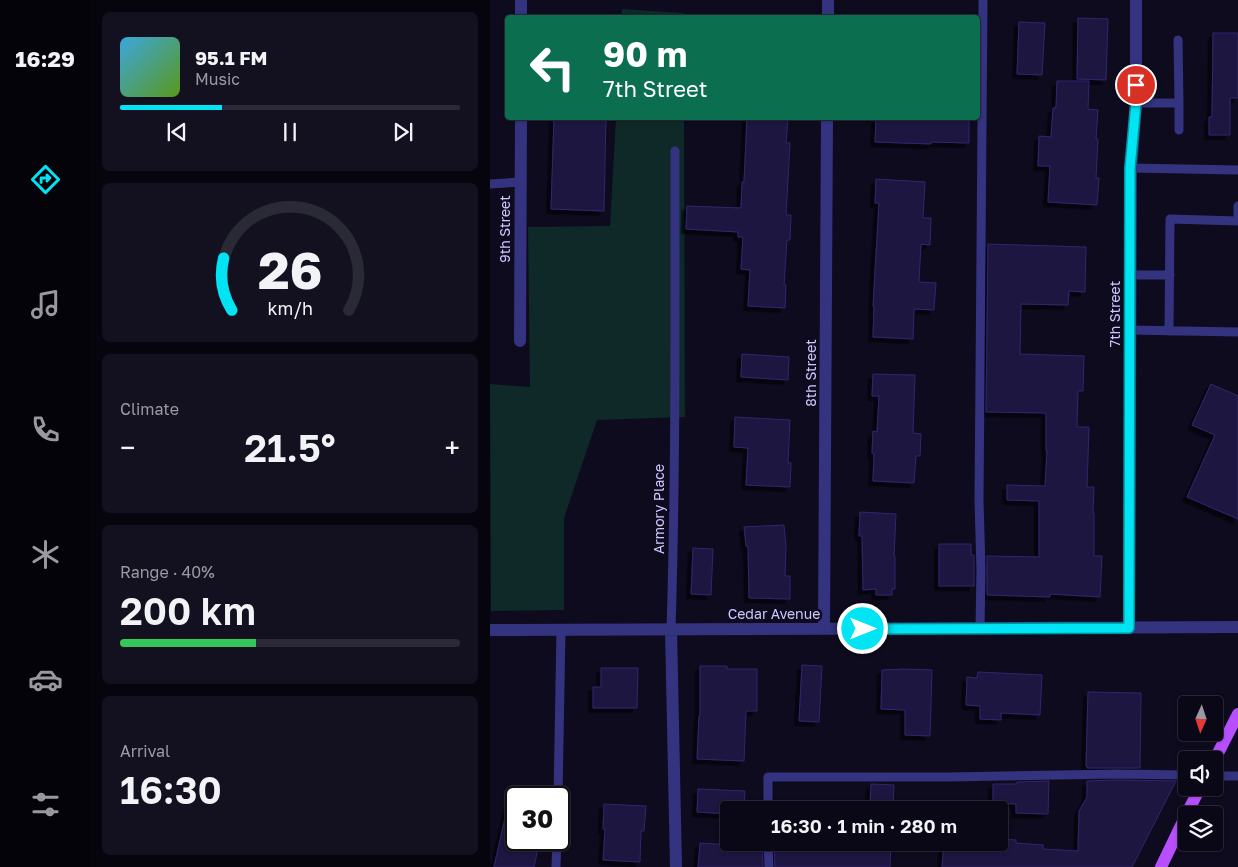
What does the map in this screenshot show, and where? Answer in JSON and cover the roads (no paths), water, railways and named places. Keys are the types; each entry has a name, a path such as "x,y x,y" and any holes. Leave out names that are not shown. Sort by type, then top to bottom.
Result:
{"main road":[{"path":"1219,751 1238,714"},
{"path":"1161,867 1178,832"}],"street":[{"path":"521,0 521,15"},
{"path":"828,0 828,15"},
{"name":"7th Street","path":"1129,628 1130,168 1136,103 1136,0"},
{"name":"9th Street","path":"520,341 521,120"},
{"name":"8th Street","path":"824,629 827,120"},
{"name":"Cedar Avenue","path":"490,630 1238,628"},
{"name":"Armory Place","path":"671,629 676,867"}],"lane":[{"path":"980,628 979,442 982,0"},
{"path":"1178,40 1179,130"},
{"path":"1136,103 1179,103"},
{"name":"Armory Place","path":"671,629 676,322 675,150"},
{"path":"1130,168 1238,170"},
{"path":"490,184 520,182"},
{"path":"1169,330 1170,219 1238,221 1238,206"},
{"path":"1130,275 1170,275"},
{"path":"1130,330 1238,332"},
{"path":"558,786 561,629"},
{"path":"768,801 768,777 1178,775"},
{"path":"1223,776 1238,776"},
{"path":"556,867 557,851"},
{"path":"768,851 768,867"}]}
